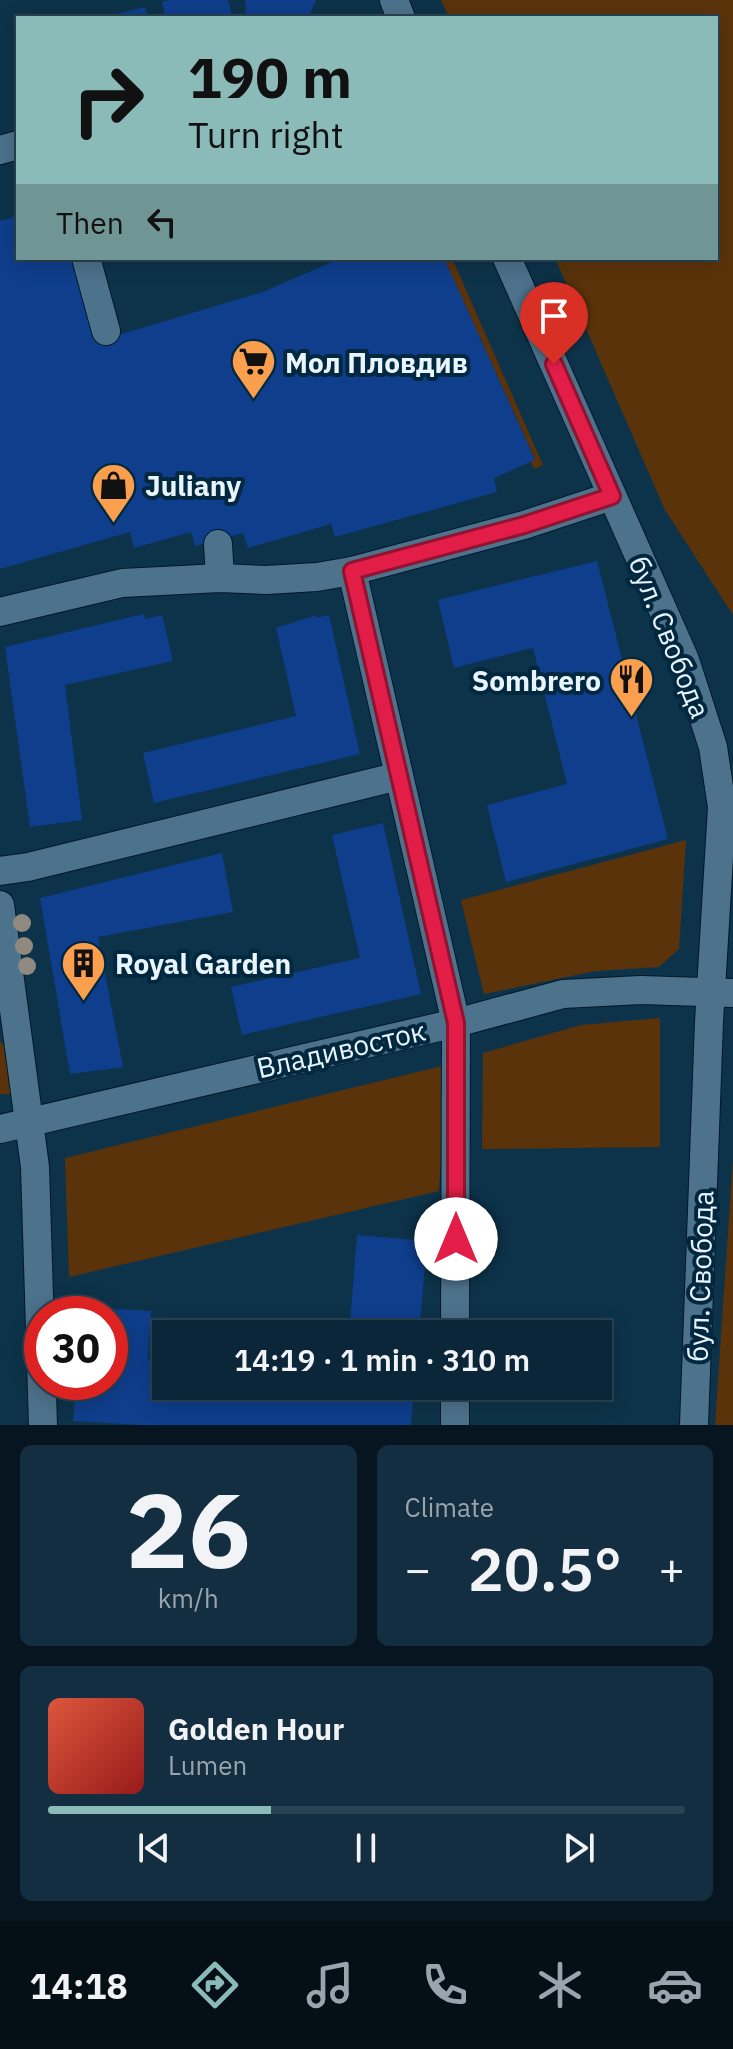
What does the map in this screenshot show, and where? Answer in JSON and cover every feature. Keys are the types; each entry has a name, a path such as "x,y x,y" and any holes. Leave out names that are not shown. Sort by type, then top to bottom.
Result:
{"street":[{"path":"87,260 106,331"},
{"name":"бул. Свобода","path":"508,260 685,660 713,747 722,807 722,992 694,1425"},
{"path":"0,612 122,583 220,578 266,580 352,571 524,525 612,496"},
{"path":"218,544 220,578"},
{"path":"352,571 456,1023 455,1320"},
{"path":"0,871 28,867 399,776"},
{"path":"0,905 35,1167 43,1425"},
{"name":"Владивосток","path":"0,1129 456,1023 563,994 641,990 722,992"},
{"path":"455,1400 455,1425"}],"shaded area":[{"path":"441,0 733,0 733,615 665,510 556,260 718,260 718,16 448,16"},
{"path":"445,260 453,260 543,465 534,469 531,462 535,459"},
{"path":"686,840 679,949 659,967 596,971 484,994 461,900"},
{"path":"660,1018 660,1147 482,1149 483,1053 581,1025"},
{"path":"0,1041 5,1047 11,1094 0,1094"},
{"path":"446,1065 439,1191 69,1277 65,1158"},
{"path":"733,1159 733,1425 715,1425"}],"building":[{"path":"228,0 232,16 166,16 162,2"},
{"path":"245,0 316,0 309,16 246,16"},
{"path":"145,7 147,16 109,16"},
{"name":"Мол Пловдив","path":"16,217 16,260 72,260 95,342 263,292 336,260 445,260 535,460 494,478 497,492 335,537 331,524 248,548 243,533 195,546 191,532 134,548 130,532 0,569 0,221"},
{"path":"597,561 668,839 506,882 487,805 567,784 533,648 454,668 438,600"},
{"path":"144,614 145,619 162,615 173,661 65,685 82,820 30,827 5,647"},
{"path":"316,615 316,618 329,615 360,754 154,803 143,753 296,716 276,628"},
{"path":"383,823 421,994 242,1035 231,987 360,958 332,835"},
{"name":"Royal Garden","path":"222,853 233,912 98,937 123,1067 70,1074 40,898"},
{"path":"357,1235 427,1241 420,1320 350,1320"},
{"path":"128,1310 151,1311 148,1360 152,1360 152,1400 413,1400 411,1425 139,1425 73,1421 75,1400 128,1400"}],"place":[{"name":"Мол Пловдив","path":"254,401"},
{"name":"Juliany","path":"114,524"},
{"name":"Sombrero","path":"632,719"},
{"name":"Royal Garden","path":"84,1002"}],"route":[{"path":"456,1239 456,1023 352,571 524,525 612,496 554,364"}]}
